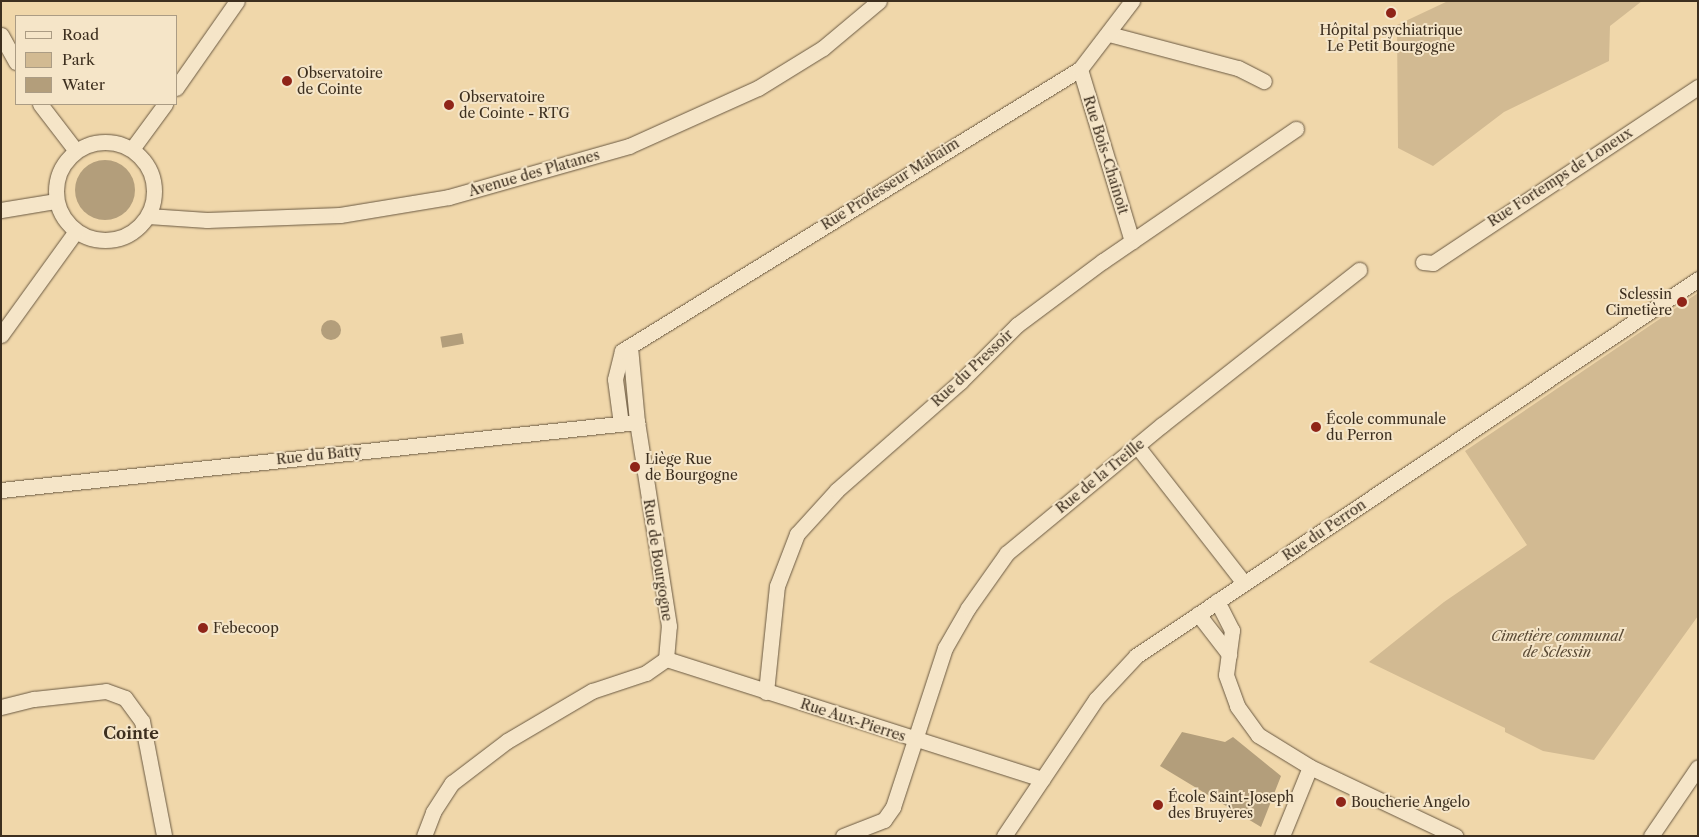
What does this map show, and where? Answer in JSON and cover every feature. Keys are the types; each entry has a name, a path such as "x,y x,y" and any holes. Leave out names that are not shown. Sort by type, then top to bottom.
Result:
{"street":[{"path":"178,85 237,1"},
{"name":"Avenue des Platanes","path":"148,216 232,220 349,214 450,197 629,146 758,88 823,48 880,1"},
{"name":"Rue Professeur Mahaim","path":"629,423 615,379 622,351 1080,69 1109,34 1132,1"},
{"path":"1109,34 1238,68 1264,81"},
{"path":"1,35 15,60"},
{"name":"Rue Bois-Chainoit","path":"1080,69 1132,241"},
{"name":"Rue Fortemps de Loneux","path":"1423,262 1433,263 1698,87"},
{"path":"41,105 76,151"},
{"path":"132,149 163,105"},
{"name":"Rue du Pressoir","path":"766,692 777,586 797,534 838,490 960,382 1017,325 1132,241 1296,129"},
{"path":"102,142 132,149 143,159 153,179 154,202 148,216 138,228 111,240 96,240 76,231 61,214 56,201 59,174 76,151 102,142"},
{"path":"1,210 56,201"},
{"path":"1,335 76,231"},
{"name":"Rue de la Treille","path":"843,836 884,820 893,807 913,739 945,648 968,608 1007,553 1137,446 1359,270"},
{"name":"Rue du Perron","path":"1004,836 1096,699 1136,656 1698,279"},
{"name":"Rue du Batty","path":"1,490 629,423"},
{"name":"Rue de Bourgogne","path":"629,423 669,626 666,659"},
{"path":"1137,446 1244,583"},
{"path":"1217,601 1232,630 1226,675 1237,706 1258,735 1310,767 1455,836"},
{"path":"1198,614 1229,654"},
{"path":"424,836 432,812 452,783 507,741 592,691 646,673 666,659"},
{"name":"Rue Aux-Pierres","path":"666,659 1042,779"},
{"path":"1,707 106,691 125,698 142,721 164,835"},
{"path":"1282,836 1310,767"},
{"path":"1651,836 1698,767"}],"green space":[{"path":"1448,1 1642,1 1610,26 1609,61 1504,112 1433,166 1398,148 1397,25"},
{"name":"Cimetière communal de Sclessin","path":"1698,293 1698,616 1594,760 1543,751 1505,732 1505,728 1369,662 1444,602 1527,545 1465,451"}],"water":[{"path":"105,160 122,165 130,173 135,190 130,207 122,215 105,220 88,215 80,207 75,190 80,173 88,165"},
{"path":"331,320 338,323 341,330 338,337 331,340 324,337 321,330 324,323"},
{"path":"462,333 464,344 442,348 440,337"},
{"path":"1182,732 1225,742 1233,737 1281,776 1261,827 1160,766"}],"place":[{"name":"Hôpital psychiatrique Le Petit Bourgogne","path":"1391,13"},
{"name":"Observatoire de Cointe","path":"287,81"},
{"name":"Observatoire de Cointe - RTG","path":"449,105"},
{"name":"Sclessin Cimetière","path":"1682,302"},
{"name":"École communale du Perron","path":"1316,427"},
{"name":"Liège Rue de Bourgogne","path":"635,467"},
{"name":"Febecoop","path":"203,628"},
{"name":"Boucherie Angelo","path":"1341,802"},
{"name":"École Saint-Joseph des Bruyères","path":"1158,805"}],"district":[{"name":"Cointe","path":"131,733"}]}
